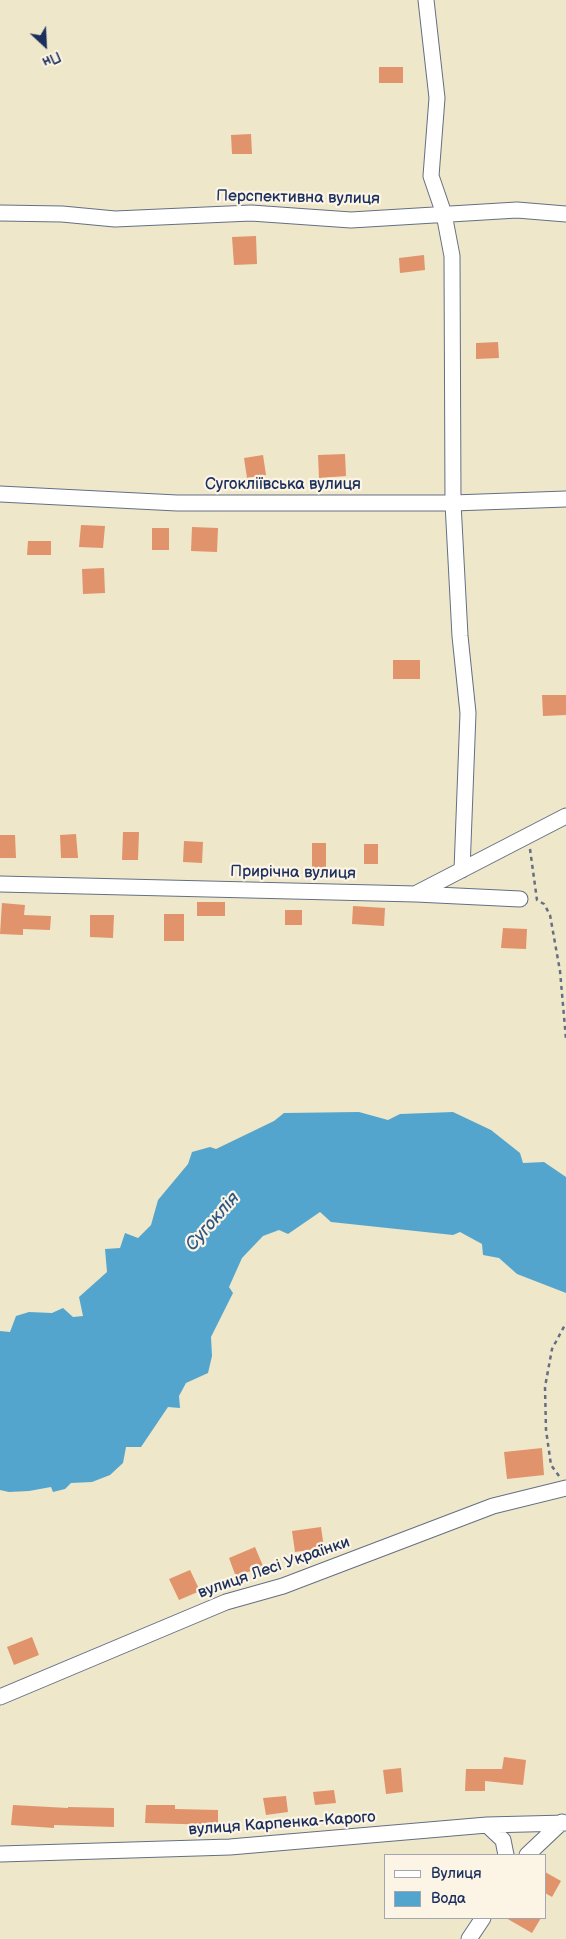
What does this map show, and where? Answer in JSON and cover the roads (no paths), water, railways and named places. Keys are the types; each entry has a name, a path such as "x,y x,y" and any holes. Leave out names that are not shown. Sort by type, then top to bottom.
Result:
{"street":[{"path":"426,0 437,98 430,176 444,214 452,256 453,502 460,636 468,713 462,870"},
{"name":"Перспективна вулиця","path":"0,213 62,214 115,219 251,213 351,220 517,210 566,214"},
{"name":"Сугокліївська вулиця","path":"0,494 177,503 453,502 566,499"},
{"name":"Прирічна вулиця","path":"0,884 416,894 566,816"},
{"path":"416,894 520,900"},
{"name":"вулиця Лесі Українки","path":"0,1697 226,1602 283,1586 493,1506 563,1483"},
{"path":"528,1854 564,1822"},
{"name":"вулиця Карпенка-Карого","path":"0,1854 230,1847 488,1825 564,1822"},
{"path":"488,1825 503,1840 506,1854"},
{"path":"469,1939 482,1919"}],"water":[{"name":"Сугоклія","path":"359,1112 388,1120 400,1114 453,1112 491,1130 520,1153 523,1163 544,1162 566,1177 566,1293 517,1274 499,1258 483,1255 482,1244 460,1232 453,1235 331,1222 320,1212 288,1234 279,1230 263,1236 242,1258 229,1287 233,1293 211,1337 212,1356 208,1373 186,1383 179,1396 180,1408 168,1407 141,1447 126,1447 123,1463 110,1475 92,1482 71,1483 65,1489 53,1492 51,1487 29,1491 9,1492 0,1490 0,1331 10,1332 16,1316 29,1312 52,1313 63,1308 73,1317 83,1316 79,1297 107,1272 105,1249 120,1248 125,1233 138,1238 151,1225 158,1200 188,1164 192,1152 210,1147 216,1149 274,1121 284,1113"}]}
